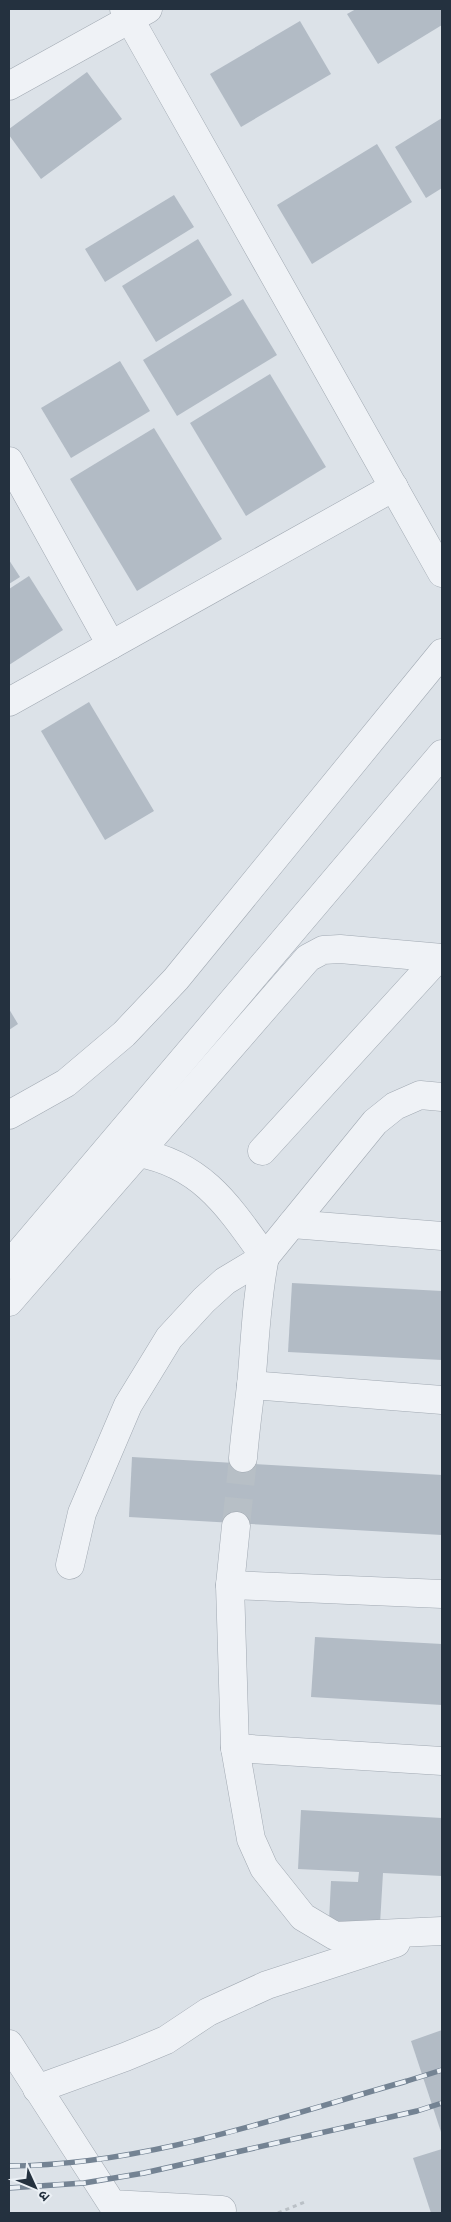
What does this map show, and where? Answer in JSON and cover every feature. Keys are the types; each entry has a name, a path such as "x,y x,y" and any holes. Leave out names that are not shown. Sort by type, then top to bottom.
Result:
{"street":[{"path":"9,86 134,12 442,573"},
{"path":"9,461 111,645"},
{"path":"9,702 394,487"},
{"path":"9,1115 66,1083 131,1028 176,979 442,653"},
{"path":"9,1265 442,754"},
{"path":"9,1302 308,958 323,950 340,949 440,958"},
{"path":"262,1151 440,958"},
{"path":"70,1565 82,1513 128,1404 169,1338 225,1280 265,1257 375,1122 395,1106 420,1095 442,1097"},
{"path":"138,1153 160,1157 186,1169 206,1184 233,1213 265,1257 254,1332 251,1385 243,1458"},
{"path":"292,1224 442,1236"},
{"path":"251,1385 442,1400"},
{"path":"236,1526 230,1585 235,1748 251,1839 264,1868 303,1917 335,1936 434,1932"},
{"path":"230,1585 442,1594"},
{"path":"235,1748 442,1761"},
{"path":"37,2089 166,2040 208,2012 268,1985 434,1932"},
{"path":"9,2044 112,2204 222,2210"}],"path":[{"path":"278,2213 305,2202"}],"building":[{"path":"356,9 442,9 442,25 378,64 347,14"},
{"path":"300,21 331,74 241,127 210,74"},
{"path":"87,72 122,119 41,179 9,135 9,129"},
{"path":"442,118 442,188 426,198 395,147"},
{"path":"377,144 412,202 312,264 277,205"},
{"path":"174,195 194,227 105,282 85,249"},
{"path":"198,239 232,295 156,342 122,286"},
{"path":"243,299 277,355 177,416 143,360"},
{"path":"120,361 150,411 71,458 41,408"},
{"path":"270,374 326,467 246,516 190,423"},
{"path":"154,428 222,539 137,591 70,479"},
{"path":"9,560 20,577 9,584"},
{"path":"29,576 63,630 9,665 9,589"},
{"path":"89,702 154,811 105,840 41,731"},
{"path":"9,1009 18,1024 9,1030"},
{"path":"292,1283 442,1291 442,1360 288,1352"},
{"path":"132,1457 442,1475 442,1535 129,1517"},
{"path":"315,1637 442,1644 442,1705 311,1697"},
{"path":"301,1810 442,1818 442,1876 383,1873 380,1924 329,1921 331,1881 358,1882 359,1872 298,1869"},
{"path":"442,2030 442,2135 411,2041"},
{"path":"442,2149 442,2213 431,2213 413,2158"}],"tunnel":[{"path":"236,1526 243,1458"}],"railway":[{"path":"9,2166 60,2164 110,2158 210,2137 442,2070"},
{"path":"9,2188 84,2183 144,2173 417,2111 442,2103"}]}
